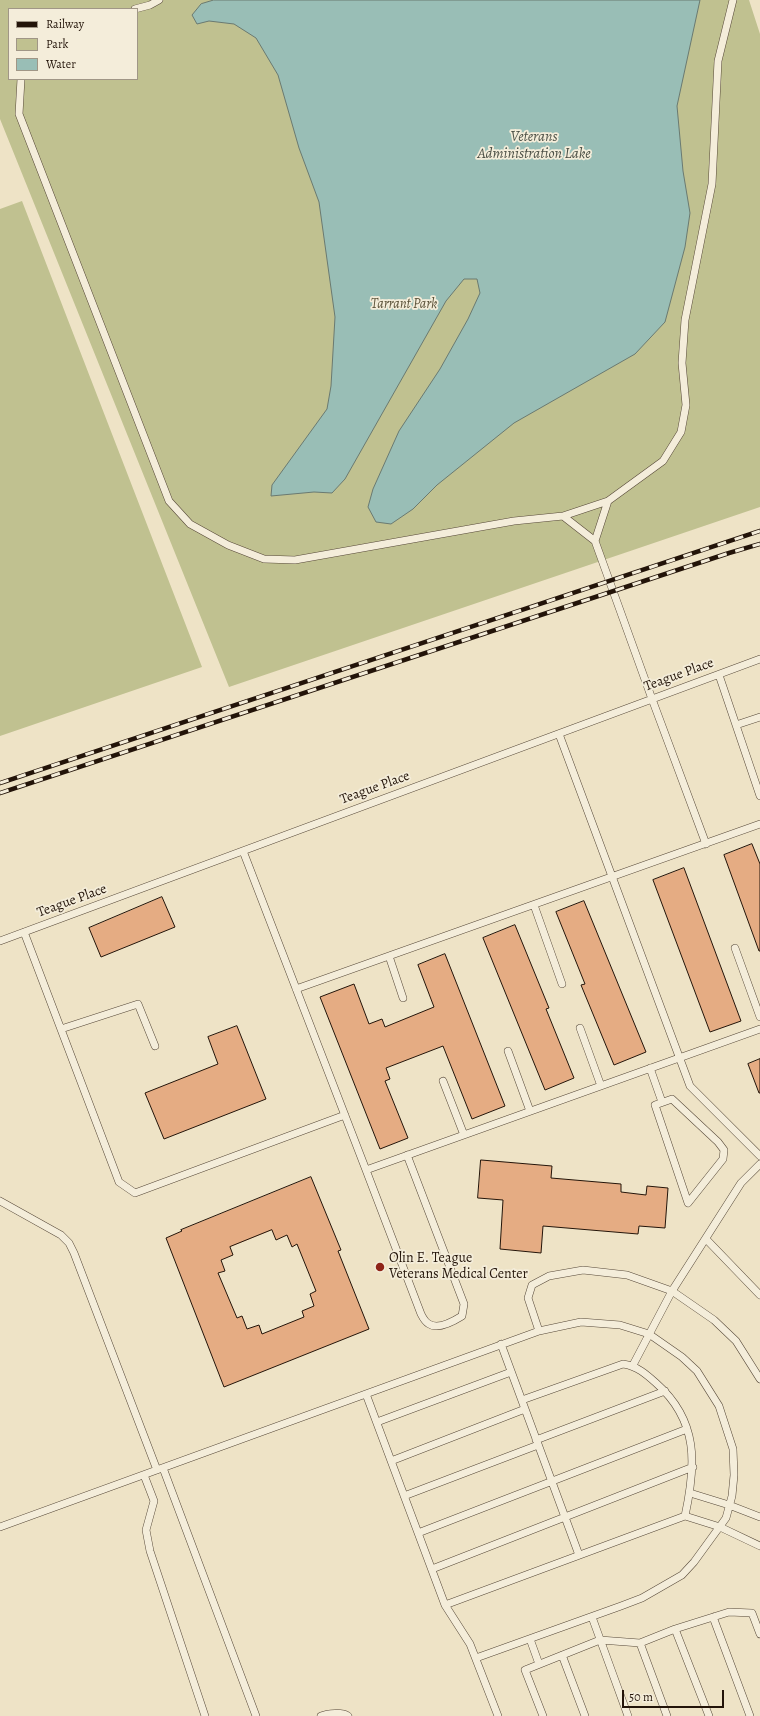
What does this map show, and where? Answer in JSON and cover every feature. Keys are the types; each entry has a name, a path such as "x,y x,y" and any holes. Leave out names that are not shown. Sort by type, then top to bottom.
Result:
{"lane":[{"path":"138,8 159,0"},
{"path":"21,80 19,114 169,502 190,524 228,545 264,559 295,560 514,521 563,516 608,501 663,461 681,432 686,406 682,363 685,320 712,184 718,61 733,0"},
{"path":"595,541 608,501"},
{"path":"563,516 595,541 706,844"},
{"name":"Teague Place","path":"0,942 760,659"},
{"path":"718,675 760,796"},
{"path":"736,725 760,717"},
{"path":"559,734 690,1086 760,1156"},
{"path":"296,989 760,824"},
{"path":"243,851 421,1314 429,1325 436,1326 454,1321 462,1316 464,1304 407,1155"},
{"path":"534,905 562,984"},
{"path":"24,932 119,1182 135,1193 344,1115"},
{"path":"735,948 760,1017"},
{"path":"389,956 403,998"},
{"path":"61,1029 138,1004 155,1046"},
{"path":"580,1028 601,1086"},
{"path":"366,1170 760,1028"},
{"path":"508,1051 530,1111"},
{"path":"650,1068 662,1102"},
{"path":"443,1081 464,1135"},
{"path":"672,1099 718,1142 724,1150 723,1159 688,1203 655,1105 662,1102 672,1099"},
{"path":"633,1365 672,1291 741,1184 760,1164"},
{"path":"0,1201 61,1235 69,1243 74,1253 256,1716"},
{"path":"706,1238 760,1295"},
{"path":"539,1331 528,1298 532,1285 550,1276 583,1270 627,1275 672,1291 714,1320 736,1341 760,1379"},
{"path":"0,1527 539,1331 581,1322 620,1325 649,1334 682,1357 697,1371 719,1406 733,1449 734,1475 730,1505 726,1518 694,1562 682,1575 642,1598 476,1658"},
{"path":"501,1344 579,1555"},
{"path":"522,1400 623,1364 633,1365 665,1391 678,1409 687,1428 692,1446 693,1467 690,1493 685,1516"},
{"path":"377,1422 511,1372"},
{"path":"404,1496 665,1391"},
{"path":"366,1394 445,1605 470,1644 498,1716"},
{"path":"391,1461 525,1409"},
{"path":"418,1533 687,1428"},
{"path":"432,1569 693,1467"},
{"path":"144,1475 154,1501 146,1530 150,1551 205,1716"},
{"path":"690,1493 730,1505 760,1517"},
{"path":"445,1605 685,1516 720,1527 760,1546"},
{"path":"543,1716 525,1670 600,1640 640,1643 675,1629 729,1612 752,1613 760,1634"},
{"path":"592,1617 628,1716"},
{"path":"713,1617 750,1716"},
{"path":"675,1629 709,1716"},
{"path":"530,1639 539,1664"},
{"path":"640,1643 667,1716"},
{"path":"562,1655 584,1716"},
{"path":"321,1716 326,1714 346,1714 348,1716"}],"green space":[{"name":"Tarrant Park","path":"0,0 749,0 760,34 760,507 229,687 0,119"},
{"path":"22,201 202,667 0,736 0,209"}],"water":[{"name":"Veterans Administration Lake","path":"214,0 700,0 677,106 683,171 690,213 685,247 665,322 635,354 514,423 437,485 413,509 391,524 376,522 368,507 373,489 399,431 440,369 468,319 480,293 477,279 464,279 446,301 345,479 332,493 314,492 271,496 272,485 327,409 331,386 335,317 319,202 299,148 278,75 256,38 234,24 209,21 197,24 192,15 201,4"}],"building":[{"path":"752,844 760,864 760,951 724,855"},
{"path":"684,868 741,1021 710,1032 653,880"},
{"path":"162,897 175,927 101,957 89,928"},
{"path":"584,901 646,1052 614,1065 581,985 585,984 556,912"},
{"path":"515,925 549,1008 546,1009 574,1078 545,1090 483,938"},
{"path":"445,954 505,1106 472,1119 443,1046 386,1068 390,1079 385,1081 408,1138 380,1149 320,997 354,984 369,1024 382,1019 385,1027 434,1007 418,965"},
{"path":"237,1026 266,1099 164,1139 145,1093 218,1064 208,1037"},
{"path":"760,1059 760,1093 759,1093 748,1064"},
{"path":"481,1160 552,1166 551,1178 621,1184 621,1192 646,1195 647,1186 668,1188 665,1228 639,1226 638,1234 543,1226 541,1253 500,1249 503,1200 478,1198"},
{"path":"311,1177 341,1250 338,1251 369,1329 224,1387 166,1238 182,1231 181,1230","holes":["272,1230 276,1240 287,1235 292,1247 297,1244 316,1291 310,1294 314,1306 302,1311 304,1317 262,1334 259,1325 247,1329 242,1316 237,1318 218,1273 225,1271 221,1260 233,1255 230,1247"]}],"railway":[{"path":"0,783 760,531"},
{"path":"0,793 760,544"}],"place":[{"name":"Olin E. Teague Veterans Medical Center","path":"380,1267"}]}
